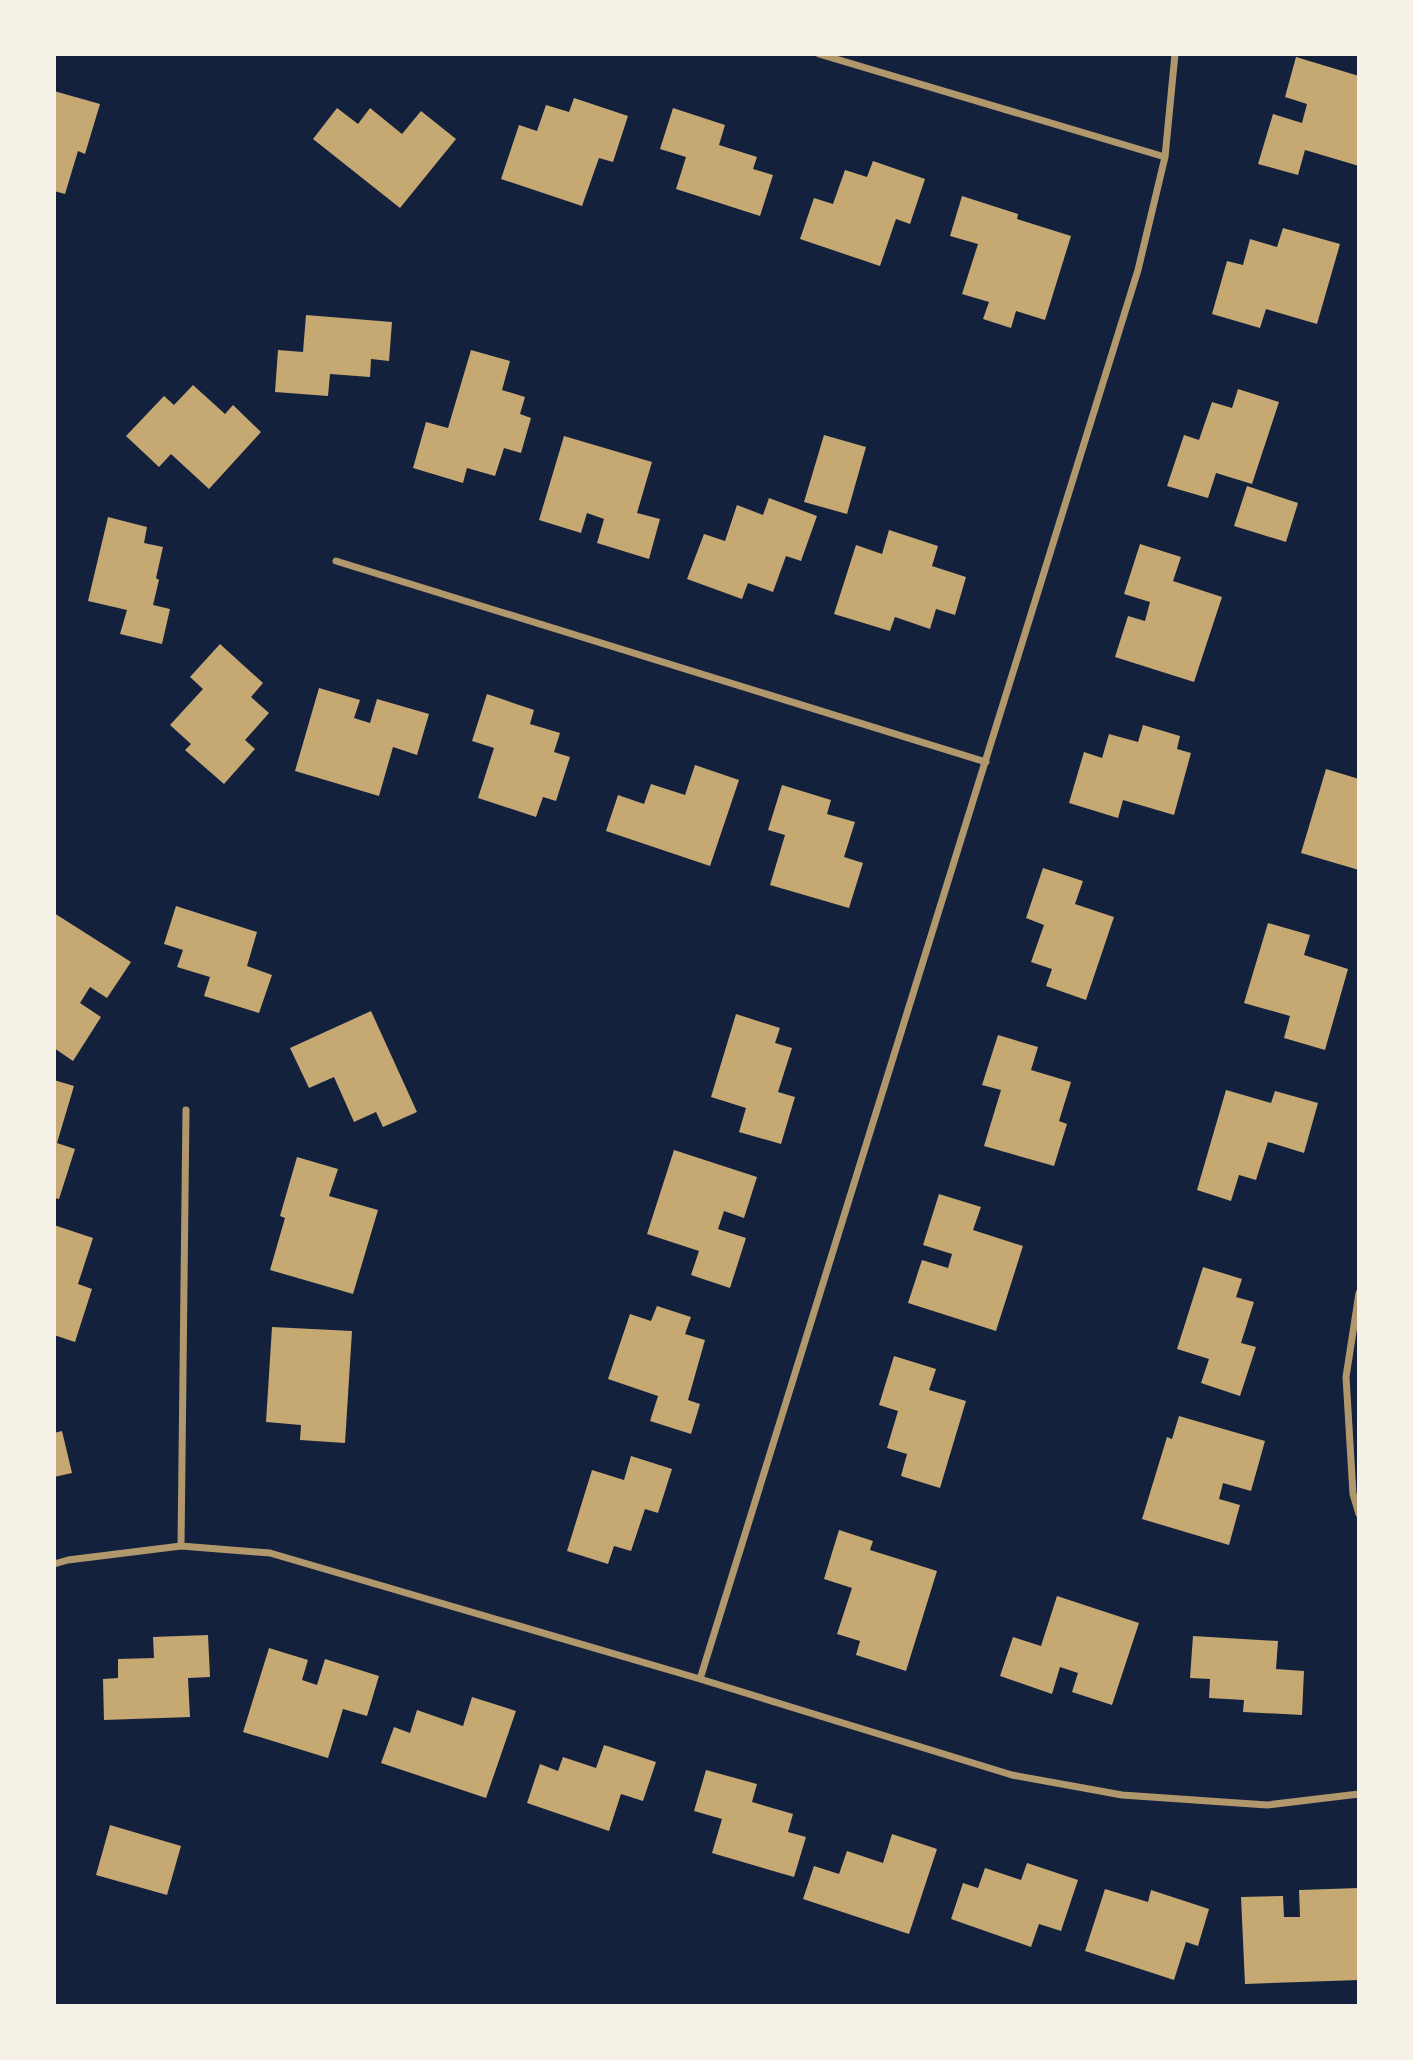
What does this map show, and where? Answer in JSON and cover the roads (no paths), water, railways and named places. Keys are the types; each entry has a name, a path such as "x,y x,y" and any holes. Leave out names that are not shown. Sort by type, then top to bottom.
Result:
{"street":[{"path":"819,54 1165,157"},
{"path":"700,1679 1138,270 1165,157 1175,54"},
{"path":"336,561 986,762"},
{"path":"181,1546 186,1110"},
{"path":"1359,1293 1346,1377 1353,1494 1359,1514"},
{"path":"54,1564 181,1546 270,1553 700,1679 1012,1775 1122,1795 1267,1805 1359,1794"}]}
